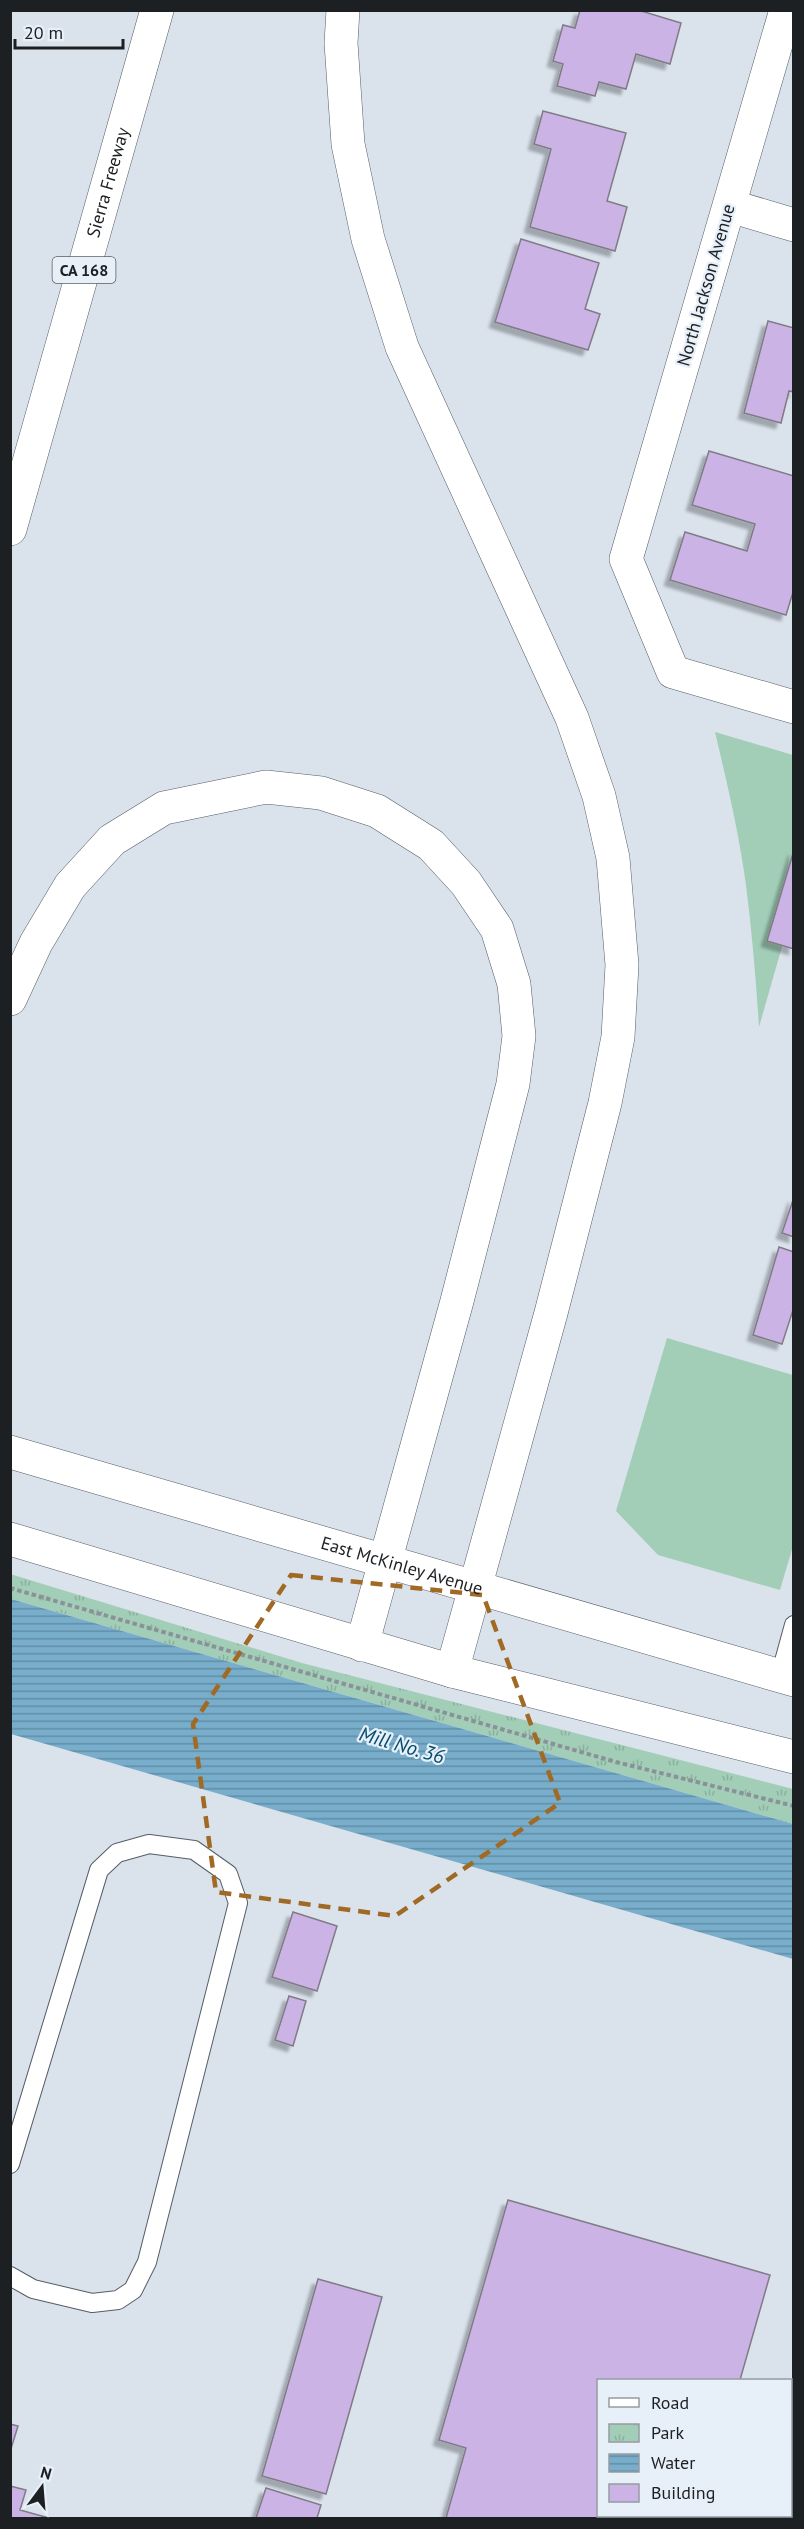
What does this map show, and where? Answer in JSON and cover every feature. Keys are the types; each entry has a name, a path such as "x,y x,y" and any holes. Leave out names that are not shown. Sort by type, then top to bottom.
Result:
{"main road":[{"name":"Sierra Freeway","path":"10,529 157,10"},
{"path":"343,10 341,43 348,144 368,239 402,347 576,729 599,796 613,858 622,965 618,1037 605,1103 551,1313 452,1671"},
{"name":"North Jackson Avenue","path":"786,10 626,559 673,672 794,707"},
{"path":"730,206 794,225"},
{"path":"10,999 36,943 70,886 112,840 164,808 266,787 321,793 377,811 431,846 466,883 497,929 514,984 519,1036 513,1084 457,1301 362,1645"},
{"name":"East McKinley Avenue","path":"10,1452 787,1678"},
{"path":"10,1539 452,1671 794,1757"}],"lane":[{"path":"787,1678 794,1625"},
{"path":"10,2164 99,1870 117,1853 149,1844 194,1850 228,1874 238,1903 147,2262 133,2290 118,2300 92,2303 33,2289 10,2276"}],"path":[{"path":"10,1588 616,1762 794,1806"}],"highlighted area":[{"path":"291,1575 483,1595 560,1803 395,1916 216,1892 193,1724"}],"green space":[{"path":"715,732 793,755 793,908 759,1027 752,938 743,866"},
{"path":"667,1338 793,1375 793,1546 780,1590 658,1555 616,1511"},
{"path":"10,1574 302,1663 793,1789 793,1824 11,1599"}],"water":[{"name":"Mill No. 36","path":"11,1599 793,1824 793,1959 11,1734"}],"building":[{"path":"580,10 638,10 681,23 670,64 636,54 626,89 599,82 595,96 557,86 563,64 553,61 563,25 575,28"},
{"path":"543,111 626,133 607,201 627,207 615,251 530,227 551,149 534,144"},
{"path":"521,239 599,263 585,309 600,314 588,350 495,322"},
{"path":"768,321 794,328 794,392 789,391 781,423 744,413"},
{"path":"709,451 794,476 794,589 786,615 670,580 685,532 747,551 755,524 692,505"},
{"path":"794,850 794,949 767,941"},
{"path":"794,1197 794,1237 782,1233"},
{"path":"779,1247 794,1252 794,1307 782,1344 753,1335"},
{"path":"293,1912 337,1926 317,1991 272,1977"},
{"path":"289,1996 306,2001 293,2046 275,2040"},
{"path":"508,2200 770,2275 740,2379 597,2379 597,2517 701,2518 446,2518 466,2448 439,2440"},
{"path":"318,2279 382,2297 326,2494 262,2476"},
{"path":"10,2424 18,2426 10,2452"},
{"path":"10,2486 26,2490 20,2510 49,2518 10,2518"},
{"path":"266,2488 321,2505 317,2518 256,2518"}]}
